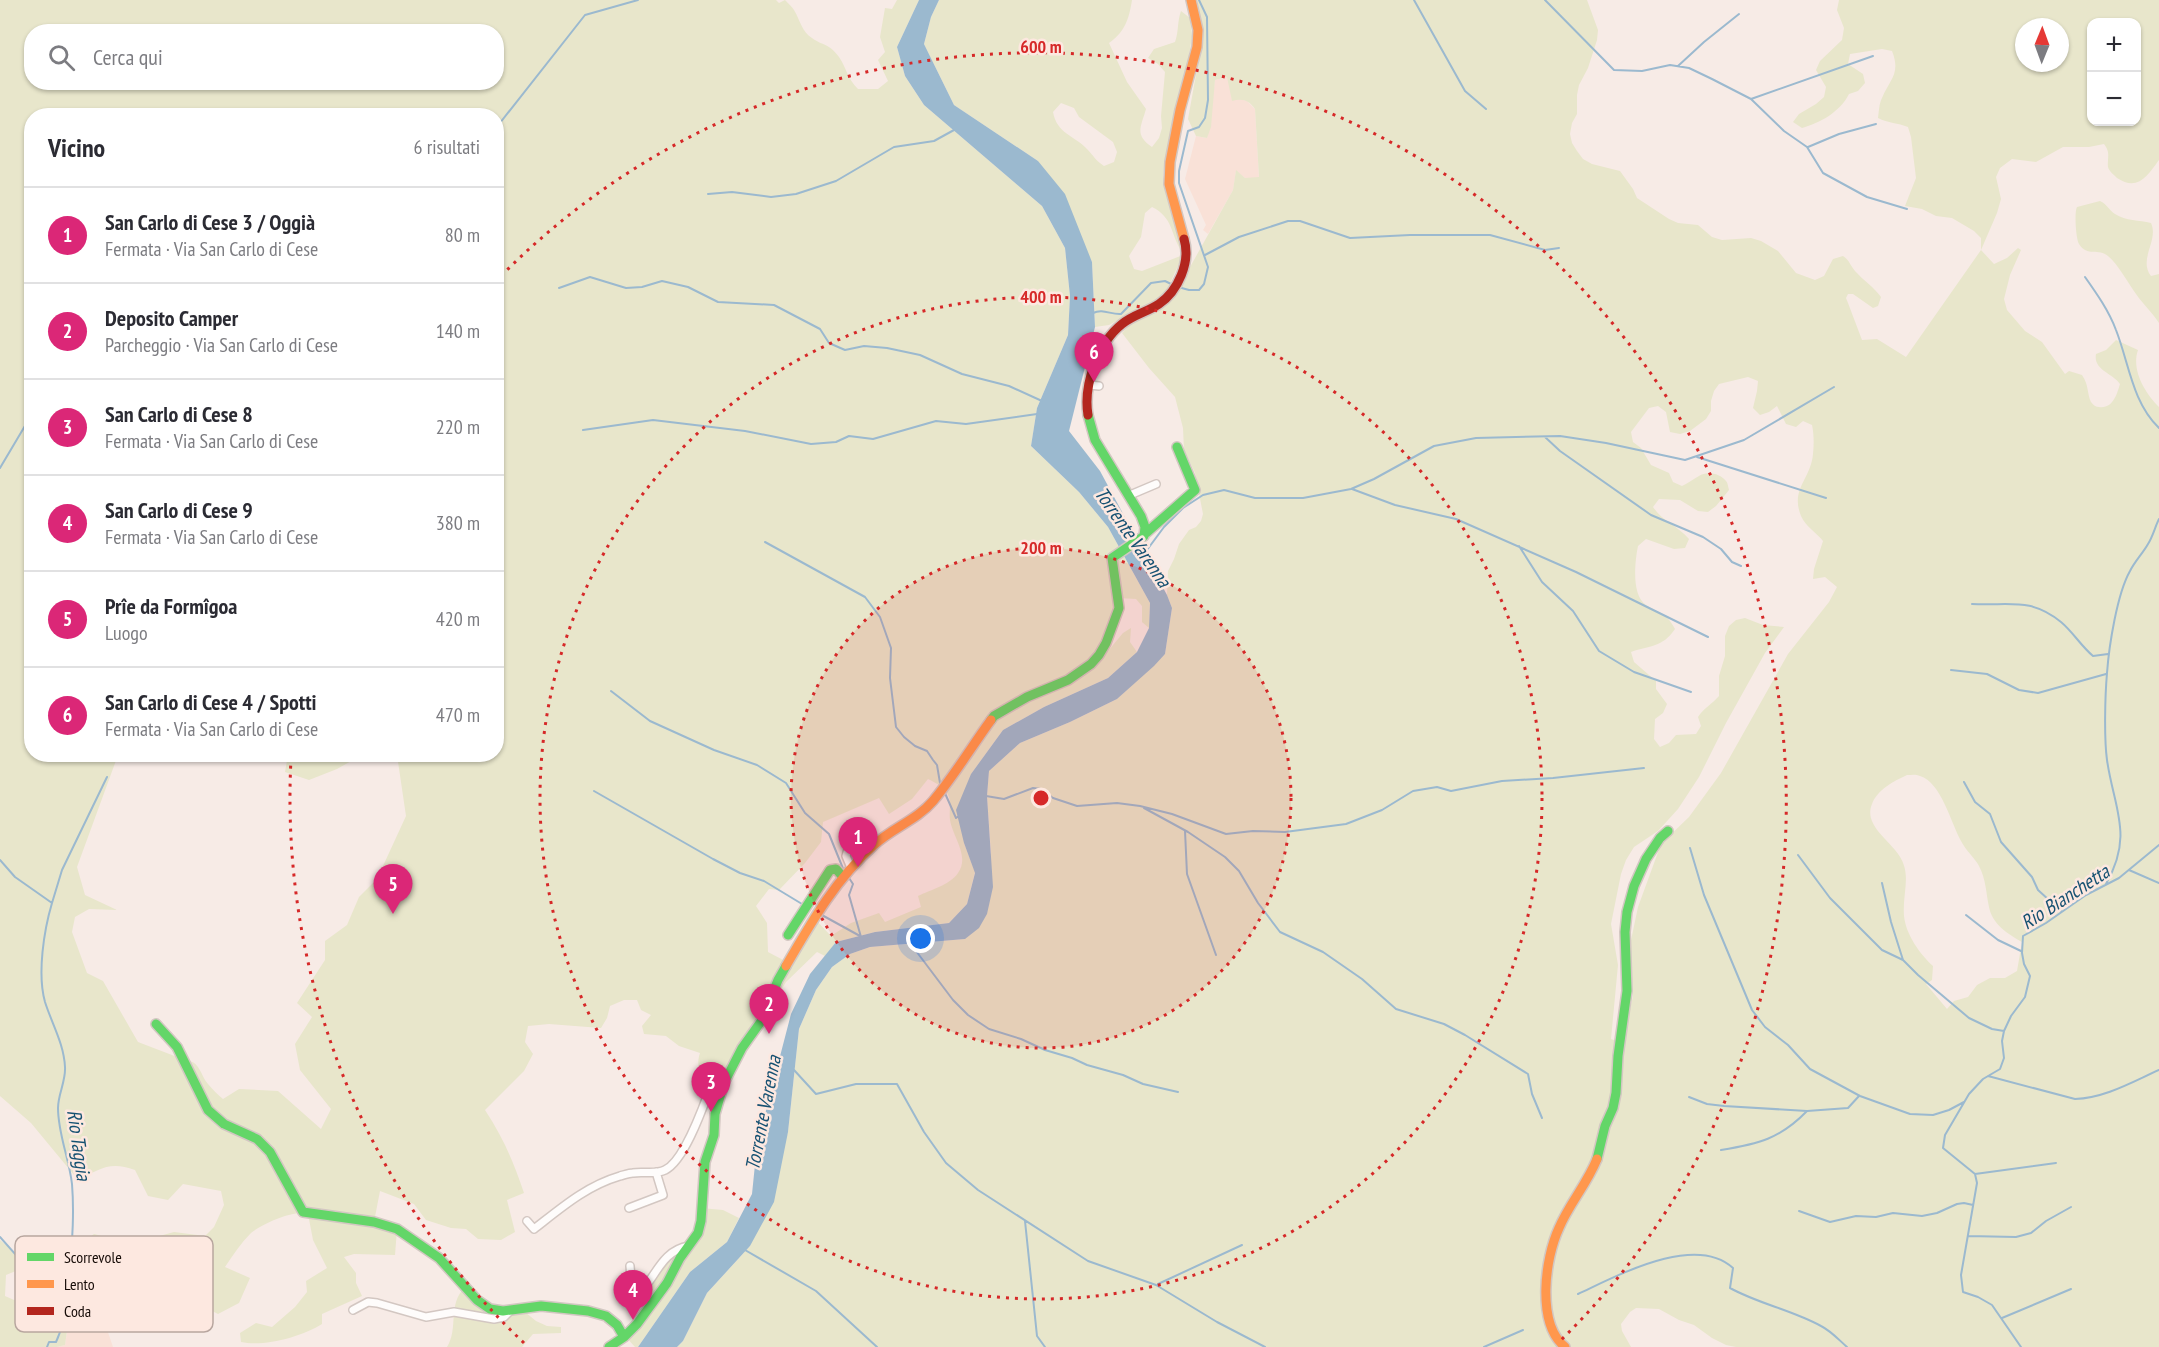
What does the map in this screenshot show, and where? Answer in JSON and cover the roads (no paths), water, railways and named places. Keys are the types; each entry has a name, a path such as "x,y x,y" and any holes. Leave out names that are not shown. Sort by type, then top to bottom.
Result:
{"street":[{"path":"1145,534 1120,476 1096,442 1087,411 1086,396 1094,386 1100,357 1109,338 1125,321 1161,303 1171,293 1187,258 1187,249 1169,184 1170,162 1180,110 1197,47 1198,30 1191,0"},
{"path":"609,1347 637,1324 668,1282 698,1233 701,1221 705,1162 714,1135 716,1114 724,1083 742,1048 762,1020 788,960 837,883 876,843 895,828 916,816 932,802 994,716 1028,697 1068,680 1091,664 1099,655 1119,608 1112,558 1145,534 1195,490 1177,447"},
{"path":"1130,495 1156,484"},
{"path":"851,868 846,854 868,826"},
{"path":"1565,1347 1558,1342 1548,1312 1546,1295 1550,1259 1563,1220 1597,1159 1605,1126 1612,1110 1617,1089 1618,1052 1627,1003 1626,921 1633,892 1645,861 1656,841 1668,831"},
{"path":"788,935 800,911 807,906 830,870 836,869 843,877"},
{"path":"156,1024 181,1054 208,1110 224,1124 258,1139 270,1152 303,1212 374,1222 397,1229 439,1258 477,1300 490,1309 511,1310 541,1306 588,1311 606,1316 617,1325 624,1337"},
{"path":"527,1221 534,1229 573,1199 599,1184 633,1173 666,1170 676,1160 692,1132 709,1091 724,1083"},
{"path":"629,1208 663,1195 656,1172"},
{"path":"630,1266 632,1290 633,1293 638,1293 669,1254 677,1248 689,1246"},
{"path":"353,1310 368,1302 377,1302 426,1317 454,1311 494,1319 504,1317 511,1310"}],"water":[{"name":"Torrente Varenna","path":"919,0 939,0 931,17 924,44 954,105 1038,161 1065,194 1092,262 1095,327 1069,431 1100,471 1167,595 1172,608 1165,654 1117,699 1020,743 989,771 987,796 993,887 987,914 979,928 965,939 870,947 850,954 832,967 816,990 799,1029 788,1132 774,1202 750,1246 707,1293 683,1341 677,1347 638,1347 690,1272 727,1242 752,1194 757,1145 791,1014 810,974 836,942 875,932 949,923 967,904 975,873 964,843 956,810 971,774 1003,730 1044,707 1108,678 1137,652 1149,628 1150,603 1108,527 1079,492 1031,446 1037,408 1068,335 1070,296 1065,248 1042,206 924,105 905,76 897,47"}],"waterway":[{"path":"504,118 585,15 638,0"},
{"path":"1178,287 1199,290 1204,284 1208,267 1179,183 1179,171 1188,131 1199,127 1205,118 1208,100 1207,17 1199,0"},
{"path":"1414,0 1465,91 1486,109"},
{"path":"1545,0 1614,70 1642,71 1670,65 1689,68 1751,99 1784,131 1807,147 1823,173 1867,197 1907,209"},
{"path":"1678,66 1739,14"},
{"path":"1751,99 1873,56"},
{"path":"1808,147 1839,134 1876,124"},
{"path":"708,194 732,192 771,197 796,194 836,181 894,147 934,141 954,130"},
{"path":"1205,255 1239,237 1288,221 1300,221 1350,238 1490,235 1545,250 1559,248"},
{"path":"559,288 590,277 626,288 642,287 662,281 688,287 718,302 774,305 820,329 829,343 845,350 864,346 920,355 962,374 1009,386 1042,401"},
{"path":"2085,277 2110,316 2137,394 2150,418 2159,428"},
{"path":"1093,313 1100,311 1121,314 1151,283 1165,281 1173,285"},
{"name":"Torrente Varenna","path":"1144,554 1164,527 1183,508 1203,495 1224,490 1255,498 1303,498 1351,489 1434,446 1476,438 1560,436 1685,460 1744,440 1834,387"},
{"path":"583,430 653,420 745,431 811,444 836,442 849,436 873,439 936,421 966,424 1037,414"},
{"path":"0,468 24,428"},
{"path":"1545,437 1560,451 1651,515 1703,537 1721,549 1732,562 1741,566"},
{"path":"1697,457 1826,498"},
{"path":"1352,489 1395,505 1456,519 1576,572 1708,637"},
{"path":"2106,884 2119,851 2120,836 2120,822 2106,751 2105,729 2107,673 2114,620 2125,581 2150,541 2159,519"},
{"path":"765,542 865,597 880,617 891,648 890,678 896,727 915,746 927,751 937,765 940,783"},
{"path":"1519,546 1542,582 1573,611 1599,651 1634,672 1691,692"},
{"path":"1972,604 2019,604 2039,609 2061,622 2093,656 2108,654"},
{"path":"1951,670 1987,674 2019,690 2038,693 2106,674"},
{"path":"611,691 650,721 714,750 757,765 786,783 805,813 829,834 844,871"},
{"path":"986,796 1004,799 1033,788 1041,789 1053,798 1077,806 1117,803 1140,806 1172,814 1226,834 1253,831 1285,832 1346,824 1382,810 1413,791 1437,787 1451,791 1502,781 1644,768"},
{"path":"52,903 62,870 107,777"},
{"path":"1964,782 1975,802 1990,814 2001,842 2032,877 2038,890 2061,911"},
{"path":"594,791 713,859 740,873 764,881 802,904"},
{"path":"944,791 956,818 959,816"},
{"path":"1144,808 1188,832 1225,857 1239,871 1258,903 1280,932 1323,952 1362,979 1396,1009 1444,1024 1528,1074 1532,1094 1542,1118"},
{"path":"1185,831 1187,874 1216,955"},
{"name":"Rio Bianchetta","path":"2021,1347 1992,1305 1963,1292 1961,1275 1977,1183 1975,1174 1943,1148 1945,1135 1969,1094 1983,1079 2000,1069 2004,1058 2002,1041 2004,1031 2011,1016 2025,997 2030,976 2022,953 2023,936 2086,895 2119,878 2159,845"},
{"path":"1690,848 1704,895 1752,1010 1765,1027 1788,1045 1810,1069 1860,1096 1910,1114 1933,1115 1964,1102"},
{"path":"1798,855 1830,898 1882,950 1903,960"},
{"name":"Rio Taggia","path":"0,860 15,877 52,903 44,939 42,979 45,1002 64,1059 65,1072 58,1103 58,1118 72,1184 72,1236"},
{"path":"2129,870 2159,883"},
{"path":"847,875 853,884 849,895 861,937"},
{"path":"1882,883 1903,960 1969,1018 1992,1029 2004,1031"},
{"path":"820,914 860,936"},
{"path":"1966,915 1998,940 2021,951"},
{"path":"910,943 953,1000 968,1015 989,1029 1143,1084 1178,1092"},
{"path":"794,1070 816,1094 856,1084 897,1084 924,1132 946,1163 978,1190 1088,1261 1156,1285 1217,1322 1265,1347"},
{"path":"1988,1076 2075,1099 2108,1093 2159,1070"},
{"path":"1689,1097 1707,1104 1807,1111 1848,1108 1859,1096"},
{"path":"1721,1150 1768,1139 1787,1128 1807,1111"},
{"path":"1975,1174 2056,1163"},
{"path":"1799,1211 1830,1222 1856,1216 1876,1217 1893,1213 1922,1216 1937,1213 1957,1204 1973,1205"},
{"path":"1968,1236 2016,1237 2031,1233 2046,1221 2071,1207"},
{"path":"1025,1221 1037,1336 1045,1347"},
{"path":"0,1237 15,1254"},
{"path":"1158,1284 1242,1245"},
{"path":"745,1250 816,1291 877,1347"},
{"path":"1578,1294 1613,1277 1656,1261 1678,1256 1698,1255 1717,1258 1733,1268 1730,1288 1821,1326 1847,1347"},
{"path":"2002,1318 2071,1289"},
{"path":"1484,1347 1523,1330"},
{"name":"Rio Taggia","path":"47,1347 49,1342 56,1342 60,1332"}],"place":[{"name":"San Carlo di Cese 4 / Spotti","path":"1094,382"},
{"name":"San Carlo di Cese 3 / Oggià","path":"858,867"},
{"name":"Prîe da Formîgoa","path":"393,914"},
{"name":"Deposito Camper","path":"769,1034"},
{"name":"San Carlo di Cese 8","path":"711,1112"},
{"name":"San Carlo di Cese 9","path":"633,1320"}]}
